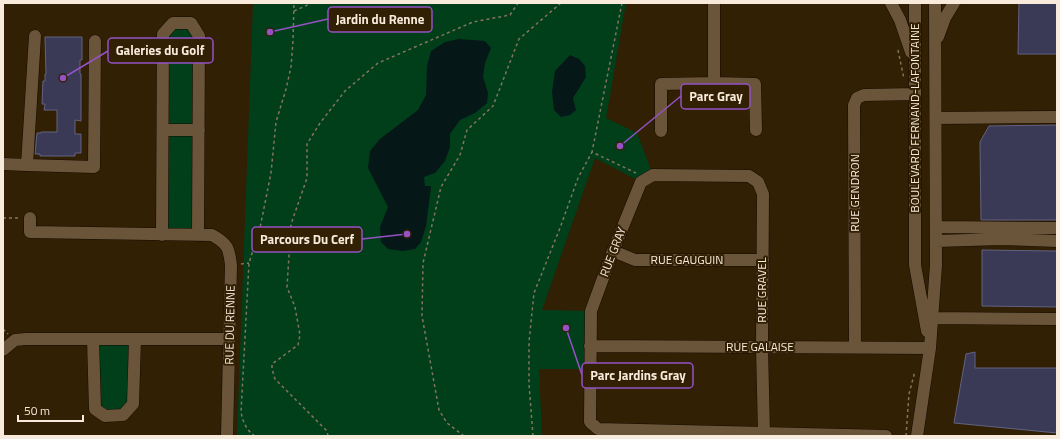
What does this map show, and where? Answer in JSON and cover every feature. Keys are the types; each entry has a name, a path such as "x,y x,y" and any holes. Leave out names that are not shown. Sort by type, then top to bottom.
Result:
{"street":[{"path":"714,3 714,83"},
{"path":"892,3 900,20 914,65"},
{"name":"BOULEVARD FERNAND-LAFONTAINE","path":"915,3 915,265 930,348"},
{"name":"BOULEVARD FERNAND-LAFONTAINE","path":"917,436 930,348 936,265 936,3"},
{"path":"935,46 945,18 954,3"},
{"path":"162,235 163,34 173,23 191,23 199,36 198,235"},
{"path":"27,165 35,36"},
{"path":"3,164 94,167 95,41"},
{"path":"660,131 661,84 714,83 755,84 756,130"},
{"name":"RUE GENDRON","path":"855,347 854,105 857,98 864,95 914,94"},
{"path":"936,118 1057,117"},
{"path":"163,130 199,130"},
{"name":"RUE GRAVEL","path":"646,178 654,174 748,176 758,182 763,194 762,347 764,433"},
{"name":"RUE GRAY","path":"646,178 641,182 591,311 590,422 598,429 764,433"},
{"name":"RUE DU RENNE","path":"30,218 30,232 212,235 225,245 229,251 231,265 227,436"},
{"path":"915,234 1057,228"},
{"path":"936,233 1001,239 1057,241"},
{"name":"RUE GAUGUIN","path":"613,251 635,260 762,260"},
{"path":"932,318 1057,319"},
{"path":"4,349 15,340 26,339 230,339"},
{"path":"93,339 95,409 105,416 123,415 134,404 135,339"},
{"name":"RUE GALAISE","path":"590,346 930,348"},
{"path":"764,433 886,436"}],"path":[{"path":"255,436 243,422 241,412 249,263 261,221 271,173 276,122 286,88 290,67 293,41 294,3"},
{"path":"294,11 312,3"},
{"path":"328,436 327,430 275,379 272,369 272,364 298,345 300,335 295,307 287,287 291,224 307,178 307,144 320,123 345,91 378,63 473,22 510,15 518,3"},
{"path":"464,436 447,423 439,410 422,316 423,263 441,187 460,155 467,130 493,106 520,39 560,3"},
{"path":"533,436 529,384 528,342 534,293 578,178 592,152 622,3"},
{"path":"592,152 646,178"},
{"path":"3,218 30,218"}],"green space":[{"path":"253,3 626,3 606,118 637,133 653,175 641,182 595,158 542,310 591,311 590,369 539,369 542,436 237,436"},
{"path":"173,23 191,23 199,36 198,235 162,235 163,34"},
{"path":"93,339 135,339 133,404 123,415 95,409"}],"shaded area":[{"path":"459,39 485,41 491,48 485,63 483,77 488,93 487,103 475,113 460,120 450,134 450,147 445,161 435,173 424,177 425,186 431,186 426,226 421,242 415,249 403,251 388,249 381,242 380,227 388,207 368,168 370,151 380,139 418,110 426,95 427,66 431,51 445,42"},
{"path":"570,55 579,59 585,66 586,77 573,98 576,110 570,115 561,117 554,110 552,92 555,71"}],"building":[{"path":"1019,3 1057,3 1057,54 1018,54"},
{"path":"45,37 82,37 82,60 80,60 81,121 75,120 75,134 81,134 81,153 75,153 75,156 40,156 40,154 35,154 37,133 57,132 57,110 44,110 45,104 42,104 43,81 45,81 46,74"},
{"path":"1057,125 1057,220 981,220 980,142 989,126"},
{"path":"982,250 1057,251 1057,307 982,306"},
{"path":"975,352 975,368 1057,368 1057,433 954,423 966,354"}],"place":[{"name":"Jardin du Renne","path":"270,32"},
{"name":"Galeries du Golf","path":"63,78"},
{"name":"Parc Gray","path":"620,146"},
{"name":"Parcours Du Cerf","path":"407,234"},
{"name":"Parc Jardins Gray","path":"566,328"}]}
